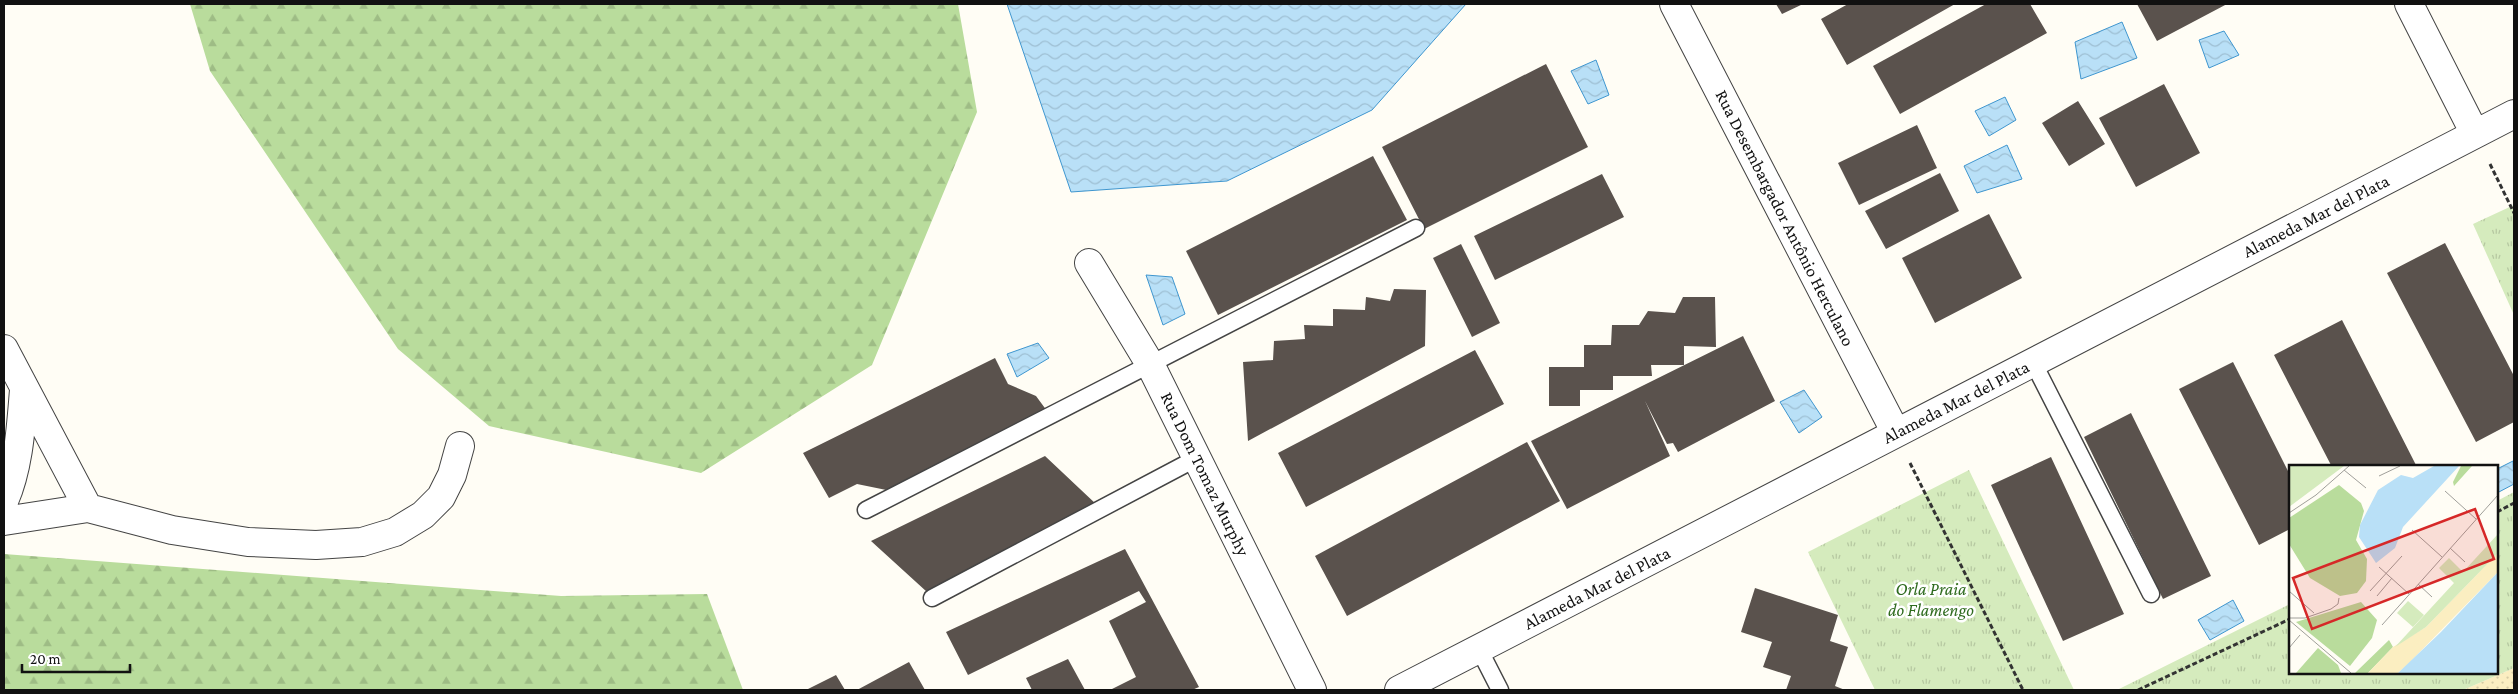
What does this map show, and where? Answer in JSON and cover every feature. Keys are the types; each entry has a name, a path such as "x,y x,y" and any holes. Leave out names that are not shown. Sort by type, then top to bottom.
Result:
{"street":[{"name":"Rua Desembargador Antônio Herculano","path":"1674,4 1896,433"},
{"path":"2409,4 2475,134"},
{"name":"Alameda Mar del Plata","path":"1399,690 2514,114"},
{"name":"Rua Dom Tomaz Murphy","path":"1089,263 1150,364 1312,690"},
{"path":"4,349 88,508"},
{"path":"4,500 20,436 24,390"},
{"path":"4,521 88,508 172,530 248,542 316,545 362,542 395,532 423,516 441,497 452,475 460,446"}],"lane":[{"path":"866,510 1416,228"},
{"path":"2033,362 2150,594"},
{"path":"932,598 1197,458"},
{"path":"1478,649 1500,690"}],"path":[{"path":"2475,134 2514,213"},
{"path":"1896,433 2023,690"},
{"path":"2498,511 2514,503"},
{"path":"2138,690 2289,619"}],"green space":[{"path":"190,4 958,4 977,112 872,365 701,473 489,426 398,349 210,71"},
{"path":"2514,205 2514,315 2473,224"},
{"name":"Orla Praia do Flamengo","path":"1969,470 2074,690 1875,690 1808,552"},
{"path":"2514,492 2514,668 2463,690 2117,690 2289,604 2289,674 2498,674 2498,500"},
{"path":"4,554 561,596 707,594 743,690 4,690"}],"sand":[{"path":"2514,668 2514,690 2463,690"}],"water":[{"path":"1007,4 1466,4 1372,110 1227,181 1071,192"},
{"path":"2122,22 2137,58 2081,79 2075,42"},
{"path":"2224,31 2239,55 2209,68 2199,40"},
{"path":"1596,60 1609,95 1588,104 1571,71"},
{"path":"2005,97 2016,120 1989,136 1975,111"},
{"path":"2007,145 2022,179 1977,193 1964,166"},
{"path":"1146,275 1172,277 1185,314 1163,325"},
{"path":"1038,343 1049,358 1017,377 1007,354"},
{"path":"1804,390 1822,417 1799,433 1780,402"},
{"path":"2513,461 2514,484 2498,492 2498,468"},
{"path":"2233,600 2244,621 2210,640 2198,620"}],"building":[{"path":"1776,4 1803,4 1782,14"},
{"path":"1848,4 1955,4 1847,65 1821,19"},
{"path":"1986,4 2030,4 2047,33 1900,114 1873,66"},
{"path":"2137,4 2227,4 2157,41"},
{"path":"1546,64 1588,147 1424,229 1382,147"},
{"path":"2164,84 2200,153 2136,187 2099,118"},
{"path":"2078,101 2105,144 2069,166 2042,123"},
{"path":"1917,125 1937,168 1859,205 1838,163"},
{"path":"1373,156 1407,220 1218,315 1186,251"},
{"path":"1940,173 1959,211 1886,249 1865,211"},
{"path":"1602,174 1624,217 1495,280 1474,236"},
{"path":"1989,214 2022,278 1935,323 1902,258"},
{"path":"2445,243 2514,376 2514,422 2476,442 2387,273"},
{"path":"1461,244 1500,323 1472,337 1433,258"},
{"path":"1394,289 1426,290 1425,346 1248,441 1243,362 1273,360 1274,341 1305,339 1304,325 1333,326 1333,309 1365,310 1366,297 1390,301"},
{"path":"1683,297 1715,297 1716,347 1684,346 1684,365 1651,365 1652,376 1613,376 1613,390 1580,390 1580,406 1549,406 1549,367 1584,367 1584,345 1611,345 1612,325 1639,325 1648,311 1675,313"},
{"path":"2342,320 2416,465 2331,465 2274,355"},
{"path":"1743,336 1775,401 1678,452 1673,443 1667,444 1645,401 1670,456 1567,509 1531,441"},
{"path":"1475,350 1504,404 1306,507 1278,453"},
{"path":"995,358 1008,384 1036,396 1050,415 901,493 857,484 829,498 803,453"},
{"path":"2233,362 2289,473 2289,530 2259,545 2179,389"},
{"path":"2131,413 2211,576 2163,599 2084,437"},
{"path":"1527,442 1560,501 1347,616 1315,556"},
{"path":"1045,456 1097,505 927,592 871,541"},
{"path":"2051,457 2124,614 2063,641 1991,485"},
{"path":"1125,549 1199,687 1192,690 1110,690 1136,677 1109,621 1146,602 1139,591 968,675 946,632"},
{"path":"1755,588 1838,615 1830,641 1848,647 1835,686 1845,690 1786,690 1791,676 1763,667 1772,642 1741,632"},
{"path":"1068,659 1085,690 1032,690 1026,678"},
{"path":"909,662 925,690 857,690"},
{"path":"836,675 845,690 806,690"}]}
